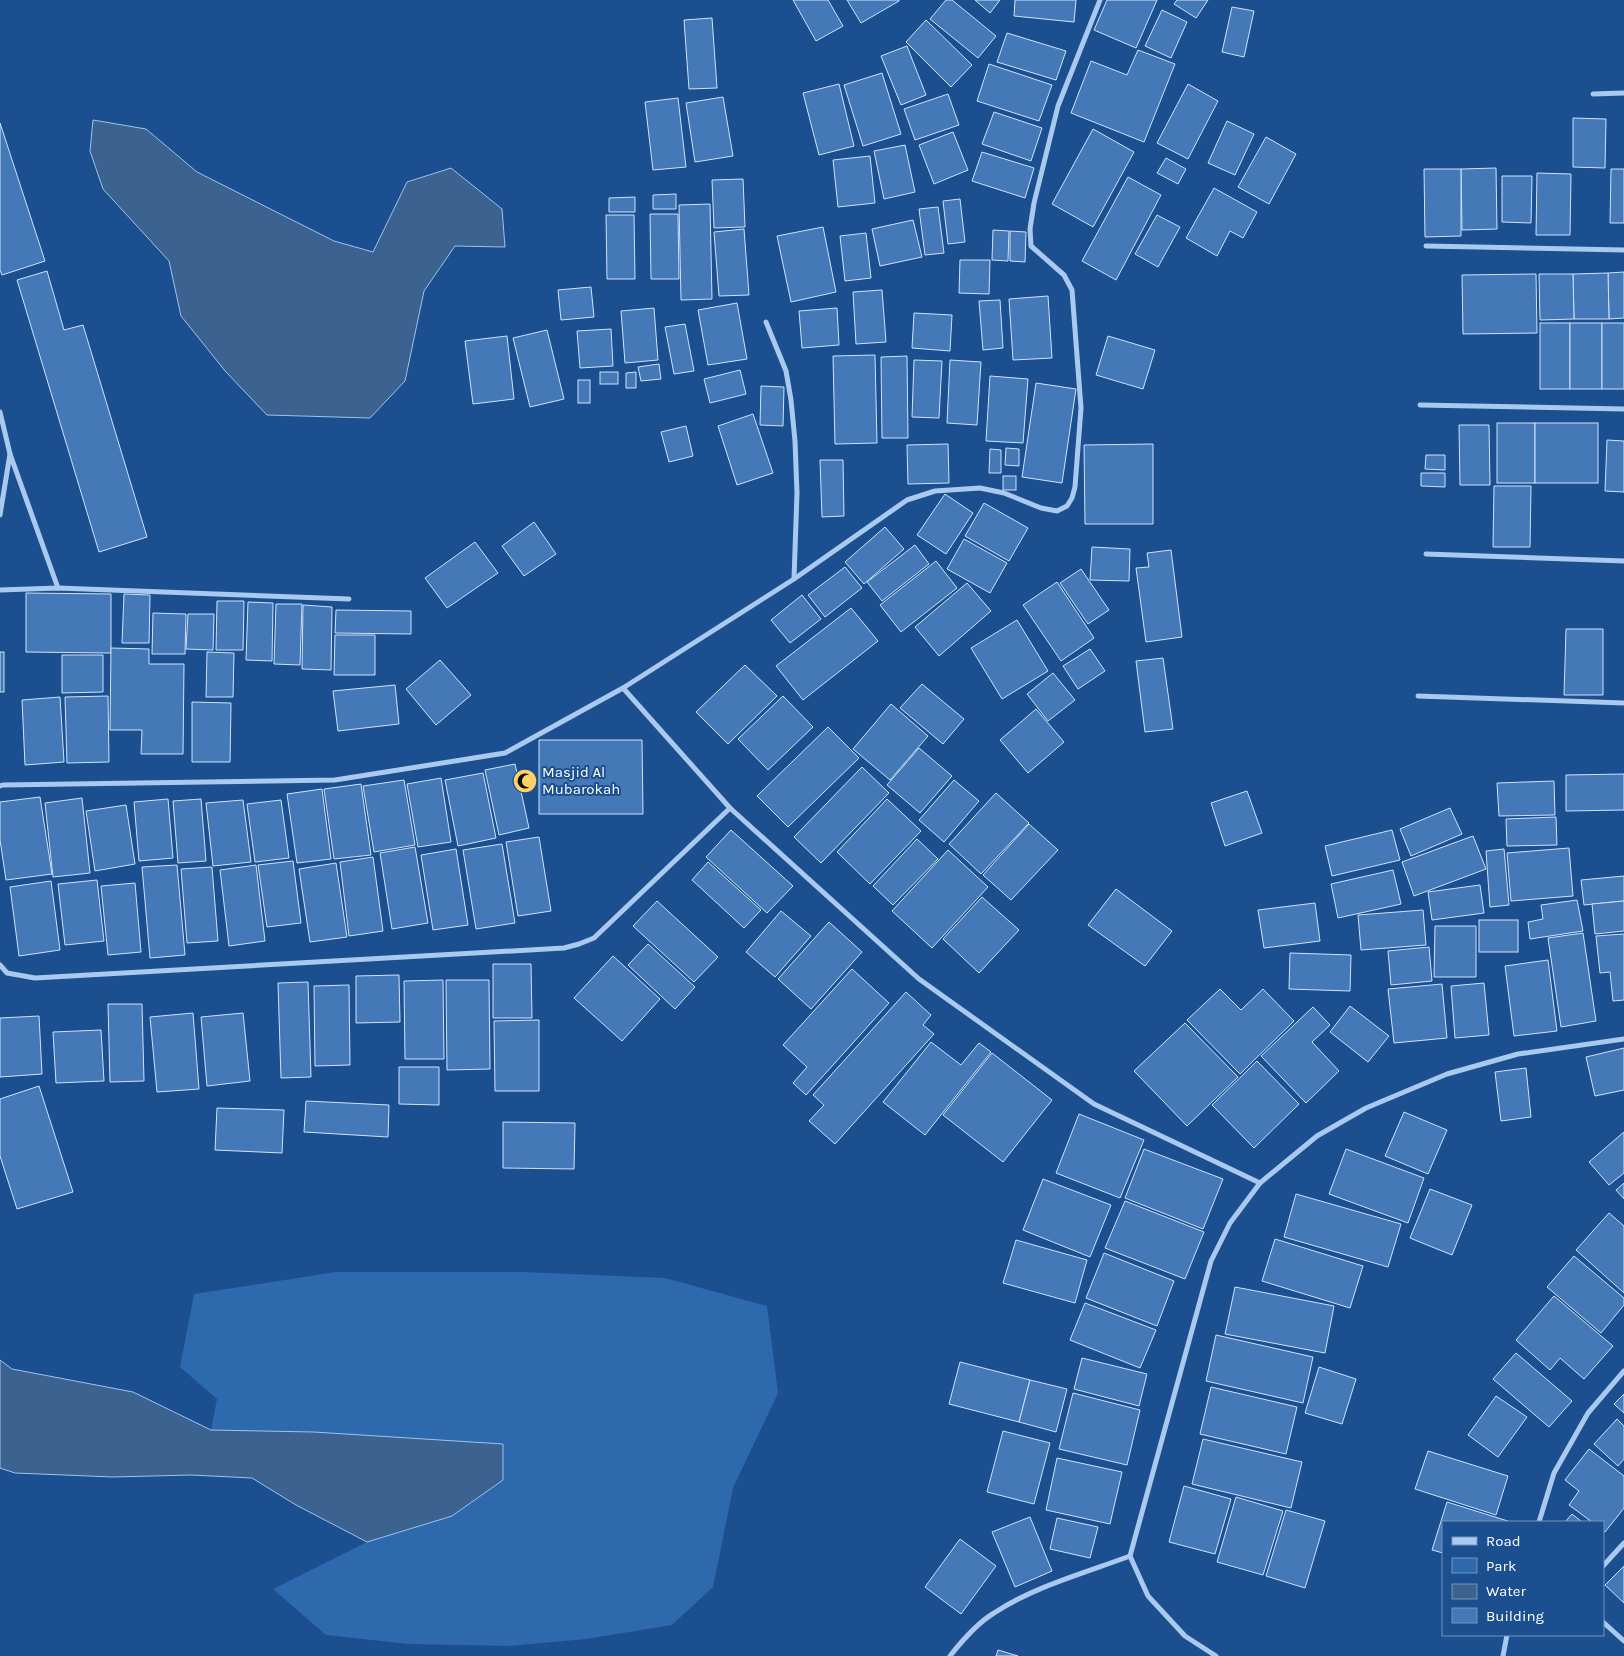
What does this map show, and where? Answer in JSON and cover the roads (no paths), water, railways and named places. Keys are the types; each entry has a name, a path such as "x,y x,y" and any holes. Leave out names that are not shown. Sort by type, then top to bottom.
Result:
{"street":[{"path":"0,786 335,780 505,753 623,688 794,579 907,500 935,491 980,488 1004,493 1041,508 1057,510 1067,506 1072,498 1075,487 1081,408 1072,290 1064,275 1031,246 1030,229 1034,203 1058,106 1100,0"},
{"path":"1593,94 1624,94"},
{"path":"1426,246 1624,250"},
{"path":"766,322 786,371 795,441 798,493 794,579"},
{"path":"1420,405 1624,409"},
{"path":"0,412 10,454 58,588"},
{"path":"0,515 10,454"},
{"path":"1426,554 1624,561"},
{"path":"0,590 58,588 349,599"},
{"path":"623,688 730,808 919,979 1094,1104 1260,1183"},
{"path":"1418,696 1624,703"},
{"path":"0,965 7,973 35,978 564,948 594,938 730,808"},
{"path":"1216,1656 1185,1636 1148,1596 1130,1556 1211,1261 1230,1223 1260,1183 1317,1136 1366,1108 1447,1074 1518,1054 1624,1039"},
{"path":"1539,1521 1554,1473 1588,1413 1624,1371"},
{"path":"1604,1565 1624,1543"},
{"path":"950,1656 993,1613 1035,1591 1130,1556"},
{"path":"1604,1623 1624,1641"},
{"path":"1503,1656 1507,1636"}],"water":[{"path":"93,120 146,129 197,172 334,241 373,252 407,182 451,168 502,209 505,247 455,246 424,291 405,381 370,418 267,415 226,372 181,316 169,261 103,189 90,151"},
{"path":"0,1360 12,1369 133,1392 211,1430 314,1432 503,1444 503,1480 452,1516 367,1542 296,1505 252,1478 191,1475 113,1477 15,1473 0,1468"}],"place":[{"name":"Masjid Al Mubarokah","path":"525,781"}]}
